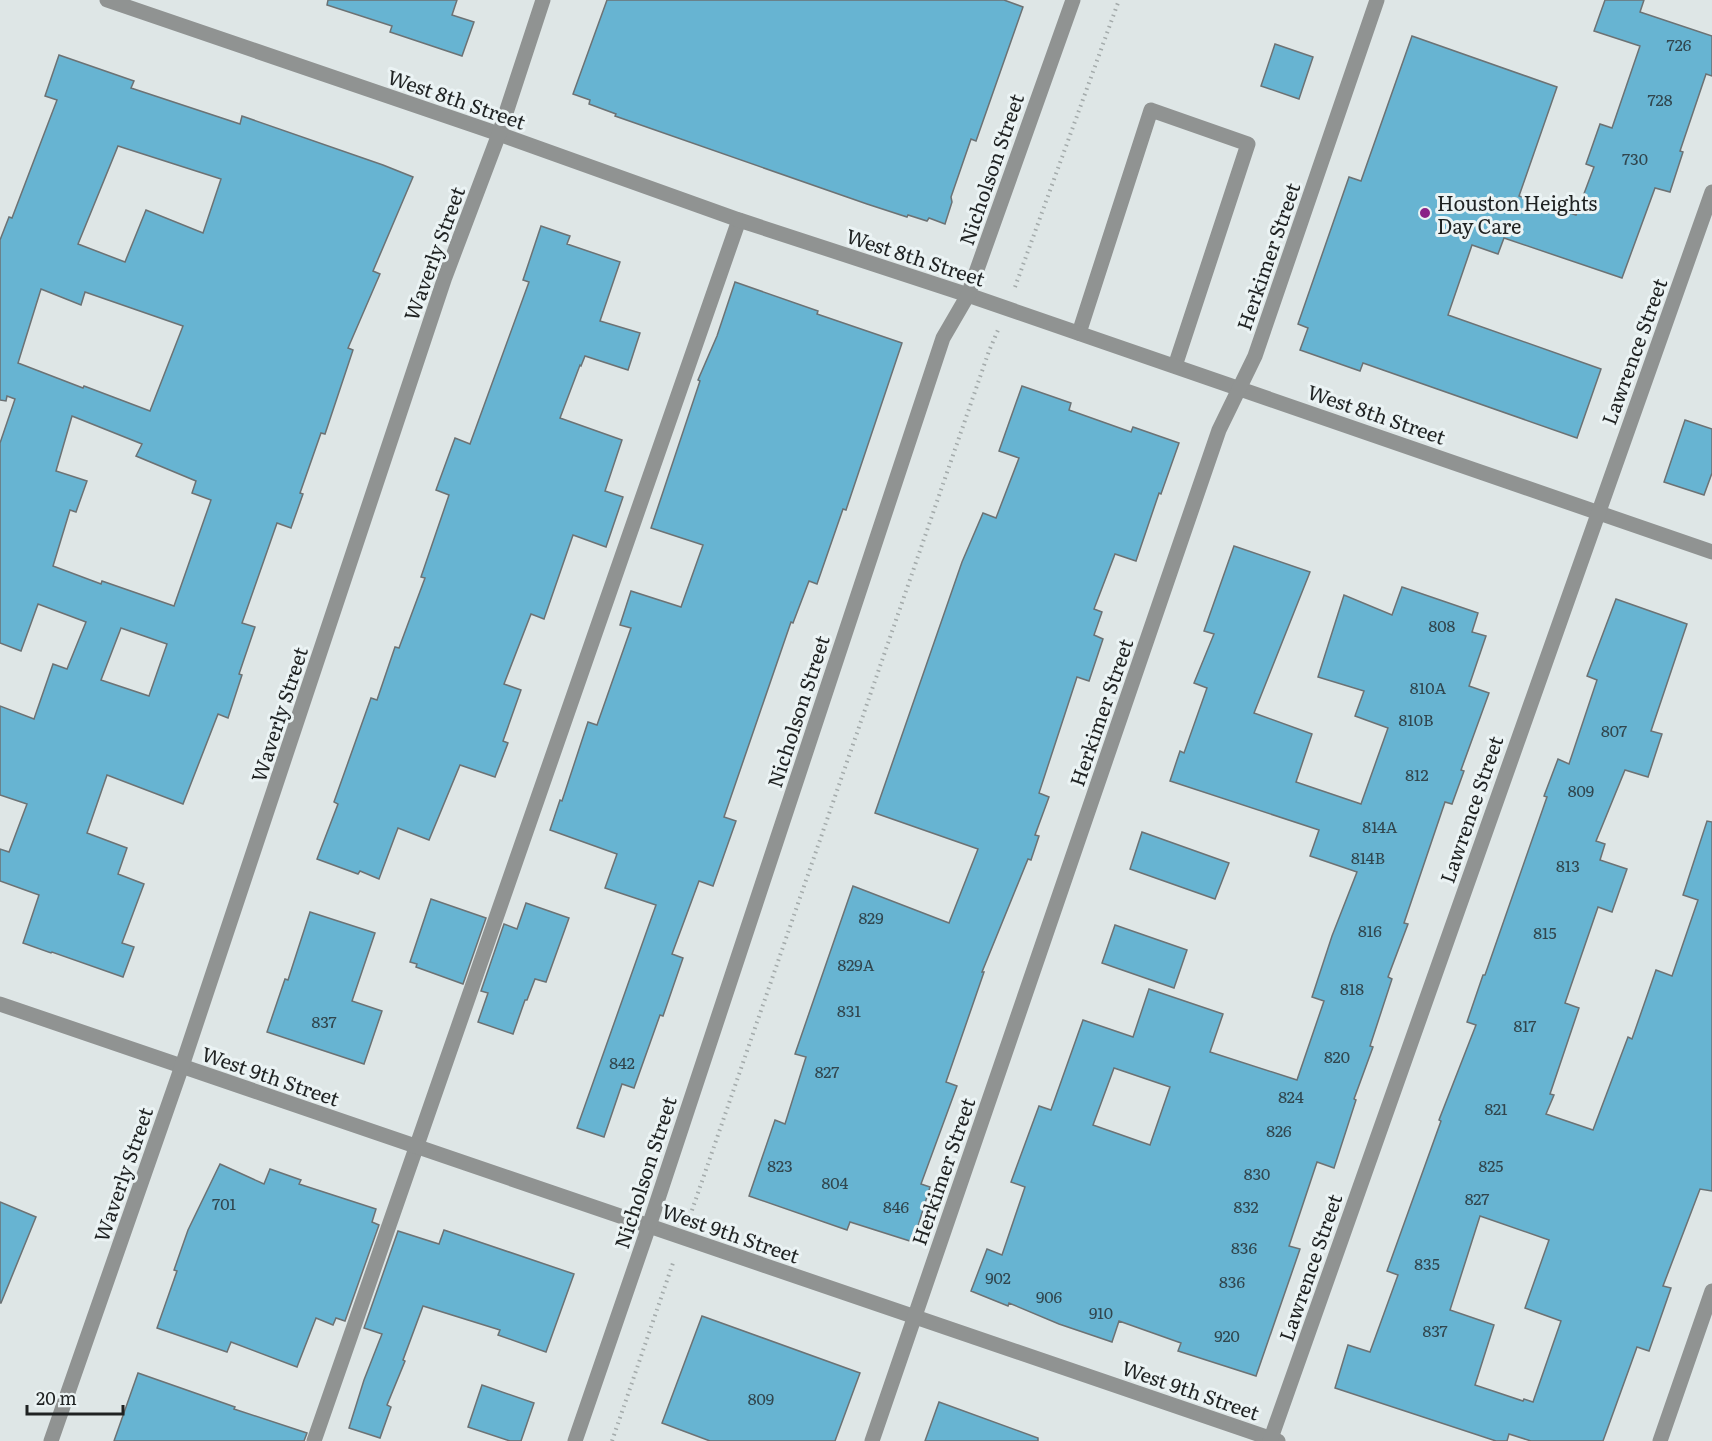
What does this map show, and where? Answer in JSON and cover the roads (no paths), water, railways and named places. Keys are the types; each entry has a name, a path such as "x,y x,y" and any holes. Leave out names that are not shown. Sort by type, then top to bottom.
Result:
{"street":[{"name":"West 8th Street","path":"107,0 499,134 739,220 968,294 1712,552"},
{"name":"Waverly Street","path":"51,1441 182,1066 445,277 499,134 543,0"},
{"name":"Nicholson Street","path":"575,1441 649,1226 943,338 968,294 1073,0"},
{"name":"Herkimer Street","path":"872,1441 1219,430 1255,356 1377,0"},
{"path":"1079,333 1150,110 1248,144 1175,366"},
{"name":"Lawrence Street","path":"1273,1440 1597,512 1712,192"},
{"path":"314,1441 739,220"},
{"name":"West 9th Street","path":"0,1004 1273,1440"},
{"path":"1660,1441 1712,1290"}],"place":[{"name":"Houston Heights Day Care","path":"1425,213"}]}
